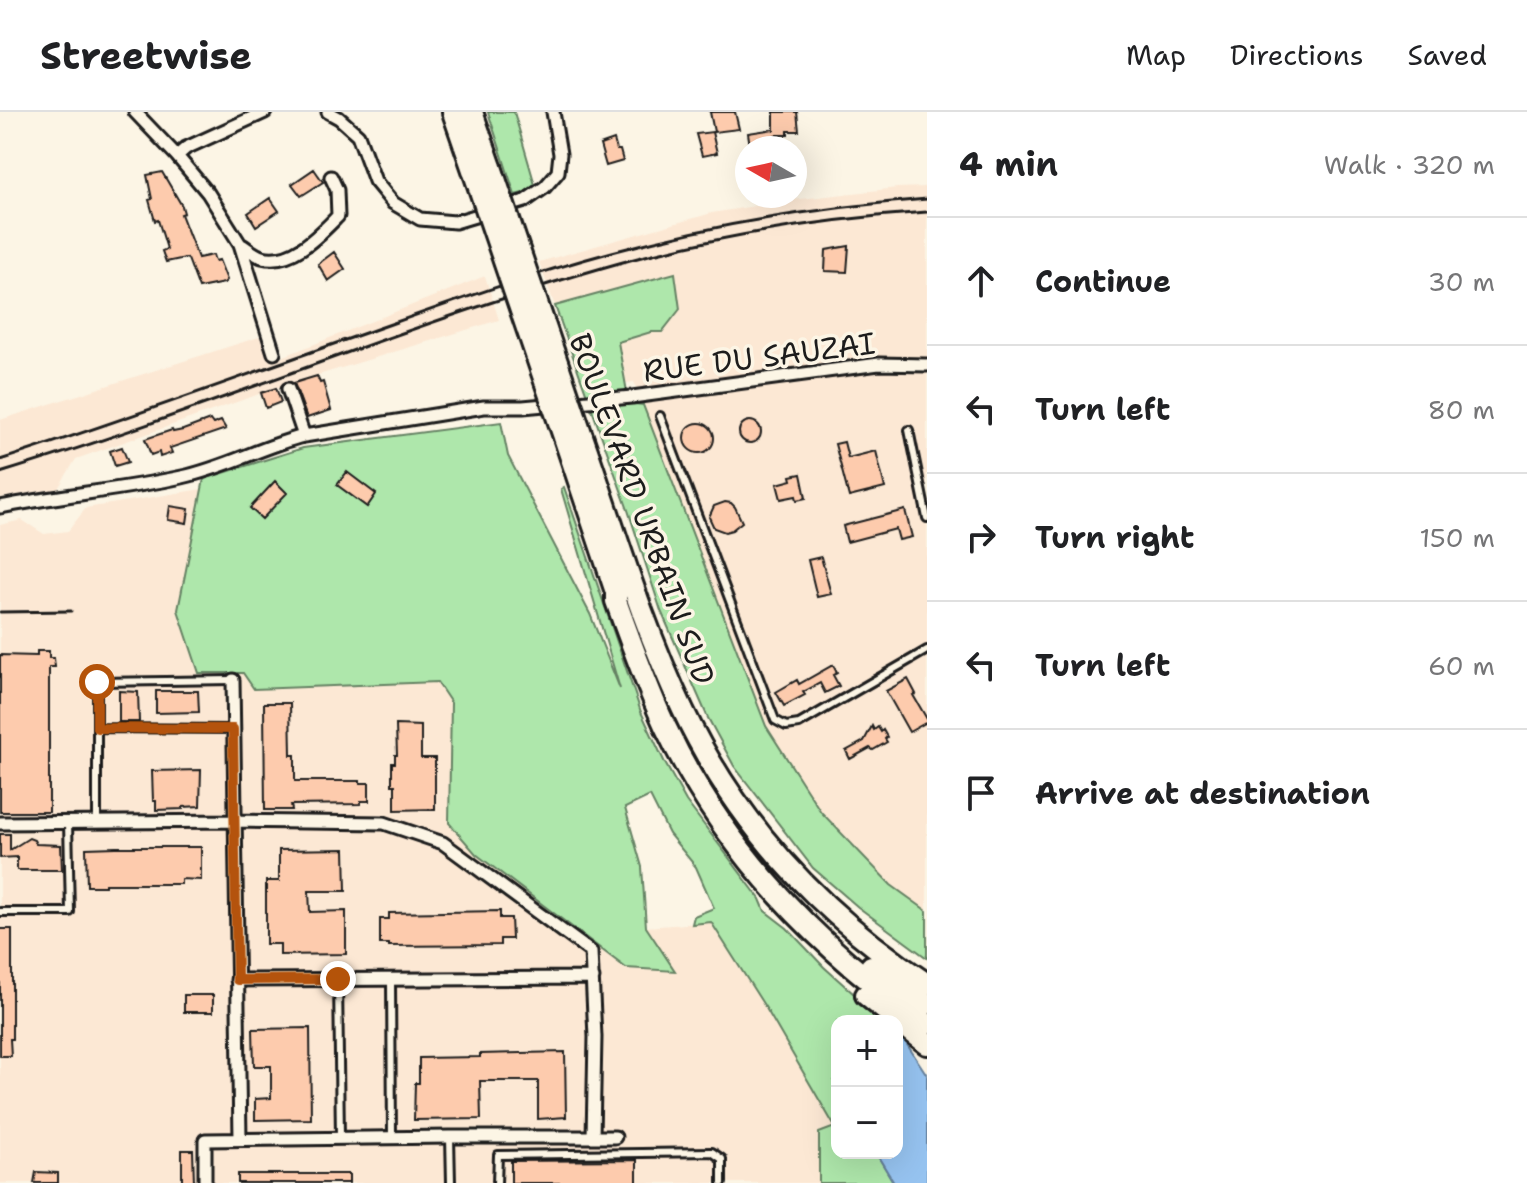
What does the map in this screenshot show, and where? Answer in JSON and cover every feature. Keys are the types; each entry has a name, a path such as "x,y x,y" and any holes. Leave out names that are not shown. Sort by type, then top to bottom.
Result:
{"highway":[{"name":"BOULEVARD URBAIN SUD","path":"453,112 482,170 573,436 684,713 711,762 746,814 798,878 845,923 888,958 927,984"},
{"name":"BOULEVARD URBAIN SUD","path":"472,112 482,170"},
{"name":"BOULEVARD URBAIN SUD","path":"573,436 616,592"},
{"path":"616,592 622,599 648,669 672,721 695,765 731,819 787,890 829,932 878,972 927,1004"},
{"path":"616,592 616,601 664,725 690,774 725,827 776,894 801,920 861,975 927,1024"},
{"path":"616,592 612,607 656,728 676,768 728,850 764,897 808,943 927,1044"},
{"path":"888,958 927,977"}],"street":[{"path":"135,112 208,193 240,244 274,353"},
{"path":"177,156 186,148 265,112"},
{"path":"328,112 358,135 375,181 393,203 420,219 455,222 525,201 545,187 558,172 560,154 553,112"},
{"path":"240,244 261,257 279,258 295,252 321,233 338,216 337,190 331,177"},
{"name":"RUE DU SAUZAI","path":"0,507 182,477 304,436 484,407 523,407 632,397 879,364 927,365"},
{"path":"288,389 304,436"},
{"path":"233,680 240,1139"},
{"path":"0,823 384,823 443,843 591,952 595,1037 593,1137"},
{"path":"237,980 593,978"},
{"path":"205,1183 205,1140 615,1137"}],"lane":[{"path":"660,416 775,720 786,726 799,724 927,650"},
{"path":"909,430 927,518"},
{"path":"97,822 97,682 233,680"},
{"path":"97,728 233,729"},
{"path":"0,912 70,912 68,822"},
{"path":"338,979 340,1138"},
{"path":"391,979 392,1137"},
{"path":"450,1137 451,1183"},
{"path":"497,1183 498,1155 712,1152 722,1159 722,1183"}],"shaded area":[{"path":"927,187 927,911 891,885 821,812 766,726 634,382 626,383 618,342 599,294 555,306 539,262 712,213 743,208 807,208 807,198"},
{"path":"485,276 499,320 282,386 76,459 57,490 0,498 0,420 262,336 272,361"},
{"path":"202,489 178,610 243,673 255,689 437,682 451,703 449,823 476,854 626,968 646,927 711,922 739,928 831,1120 831,1129 819,1133 819,1183 0,1183 0,525 22,520 44,534 68,531 86,508"}],"green space":[{"path":"488,112 514,112 535,185 523,193 515,195"},
{"path":"675,273 680,309 662,332 651,332 618,342 629,403 643,405 766,726 821,812 891,885 927,911 927,958 858,907 813,868 734,766 708,718 661,611 555,306"},
{"path":"501,422 508,456 590,614 620,689 561,489 564,487 641,712 686,801 760,899 765,911 787,928 824,967 877,1015 831,1015 831,1120 711,922 692,924 694,916 714,908 696,867 669,834 650,796 625,808 642,867 646,927 675,971 626,968 476,854 449,823 451,703 437,682 254,689 243,673 199,673 178,610 204,479 303,448"},
{"path":"831,1128 831,1159 880,1159 894,1183 819,1183 819,1133"}],"water":[{"path":"904,1040 927,1075 927,1183 894,1183 880,1159 903,1159"}],"building":[{"path":"710,112 735,112 739,129 714,132"},
{"path":"774,112 797,112 799,131 788,131 788,135 748,136 748,133 774,129"},
{"path":"712,132 717,153 702,156 696,134"},
{"path":"614,140 623,161 606,166 600,145"},
{"path":"314,169 323,182 301,196 292,184"},
{"path":"162,172 182,206 184,213 181,214 198,258 213,255 215,261 219,260 227,280 224,283 199,288 188,259 166,262 162,251 167,249 149,200 152,199 147,175"},
{"path":"270,198 279,211 256,226 248,213"},
{"path":"849,246 847,272 825,271 826,250"},
{"path":"334,252 345,269 328,281 318,264"},
{"path":"317,376 320,383 323,382 331,410 307,418 294,383"},
{"path":"276,388 281,402 266,408 261,393"},
{"path":"210,420 213,424 221,421 226,429 170,448 172,453 160,457 159,452 151,455 145,439"},
{"path":"750,421 758,424 761,432 758,440 750,443 742,440 739,432 742,424"},
{"path":"699,423 705,424 713,432 713,444 705,452 699,453 693,452 685,444 684,438 685,432 693,424"},
{"path":"844,442 848,458 876,451 885,488 849,497 835,444"},
{"path":"122,447 128,462 115,466 110,451"},
{"path":"347,472 376,494 367,507 337,485"},
{"path":"801,474 806,498 781,499 777,484"},
{"path":"275,481 287,493 262,519 250,508"},
{"path":"725,502 735,507 742,522 725,532 714,528 709,517 714,506"},
{"path":"170,506 189,509 187,523 168,520"},
{"path":"905,510 912,537 899,540 896,529 847,542 843,526"},
{"path":"821,557 831,594 817,597 808,560"},
{"path":"37,651 49,651 49,658 54,658 55,667 49,667 49,812 0,812 0,655 37,656"},
{"path":"833,665 837,673 833,675 839,686 825,693 820,683 784,706 776,692 797,680 799,684"},
{"path":"908,679 927,719 927,722 909,732 886,691"},
{"path":"119,691 138,692 139,722 119,722"},
{"path":"156,691 198,691 199,712 156,713"},
{"path":"264,703 290,703 295,781 369,783 369,801 361,801 361,804 291,805 292,810 265,810"},
{"path":"396,725 421,726 421,758 435,758 435,809 395,810 392,763 395,763 397,755"},
{"path":"872,726 874,730 878,727 881,732 883,730 887,742 850,759 846,751 864,741"},
{"path":"201,770 200,806 156,810 152,771"},
{"path":"0,834 10,834 10,850 29,838 36,844 61,845 62,870 17,870 17,857 0,858"},
{"path":"201,847 201,880 181,879 181,884 87,886 86,848"},
{"path":"345,849 346,891 309,891 310,912 346,911 346,954 280,955 280,944 266,944 266,881 279,881 279,850"},
{"path":"500,911 500,918 511,918 512,939 500,939 500,945 380,944 380,919 389,919 389,913"},
{"path":"0,929 12,929 11,1056 0,1056"},
{"path":"184,995 213,995 213,1012 184,1012"},
{"path":"310,1028 311,1119 255,1120 255,1099 271,1098 271,1066 254,1066 253,1029"},
{"path":"565,1052 566,1117 538,1119 538,1081 480,1081 481,1119 414,1120 419,1058"},
{"path":"182,1150 193,1150 194,1183 182,1183"},
{"path":"637,1160 637,1183 511,1183 511,1161"},
{"path":"36,1172 58,1173 58,1183 34,1183"},
{"path":"238,1174 349,1174 349,1183 238,1183"}],"railway":[{"path":"0,460 521,279 581,261 690,233 768,218 927,199"},
{"path":"0,473 146,425 486,304 619,263 755,233 824,222 927,212"},
{"path":"0,612 71,611"}],"route":[{"path":"97,682 97,728 233,729 237,980 338,979"}]}
